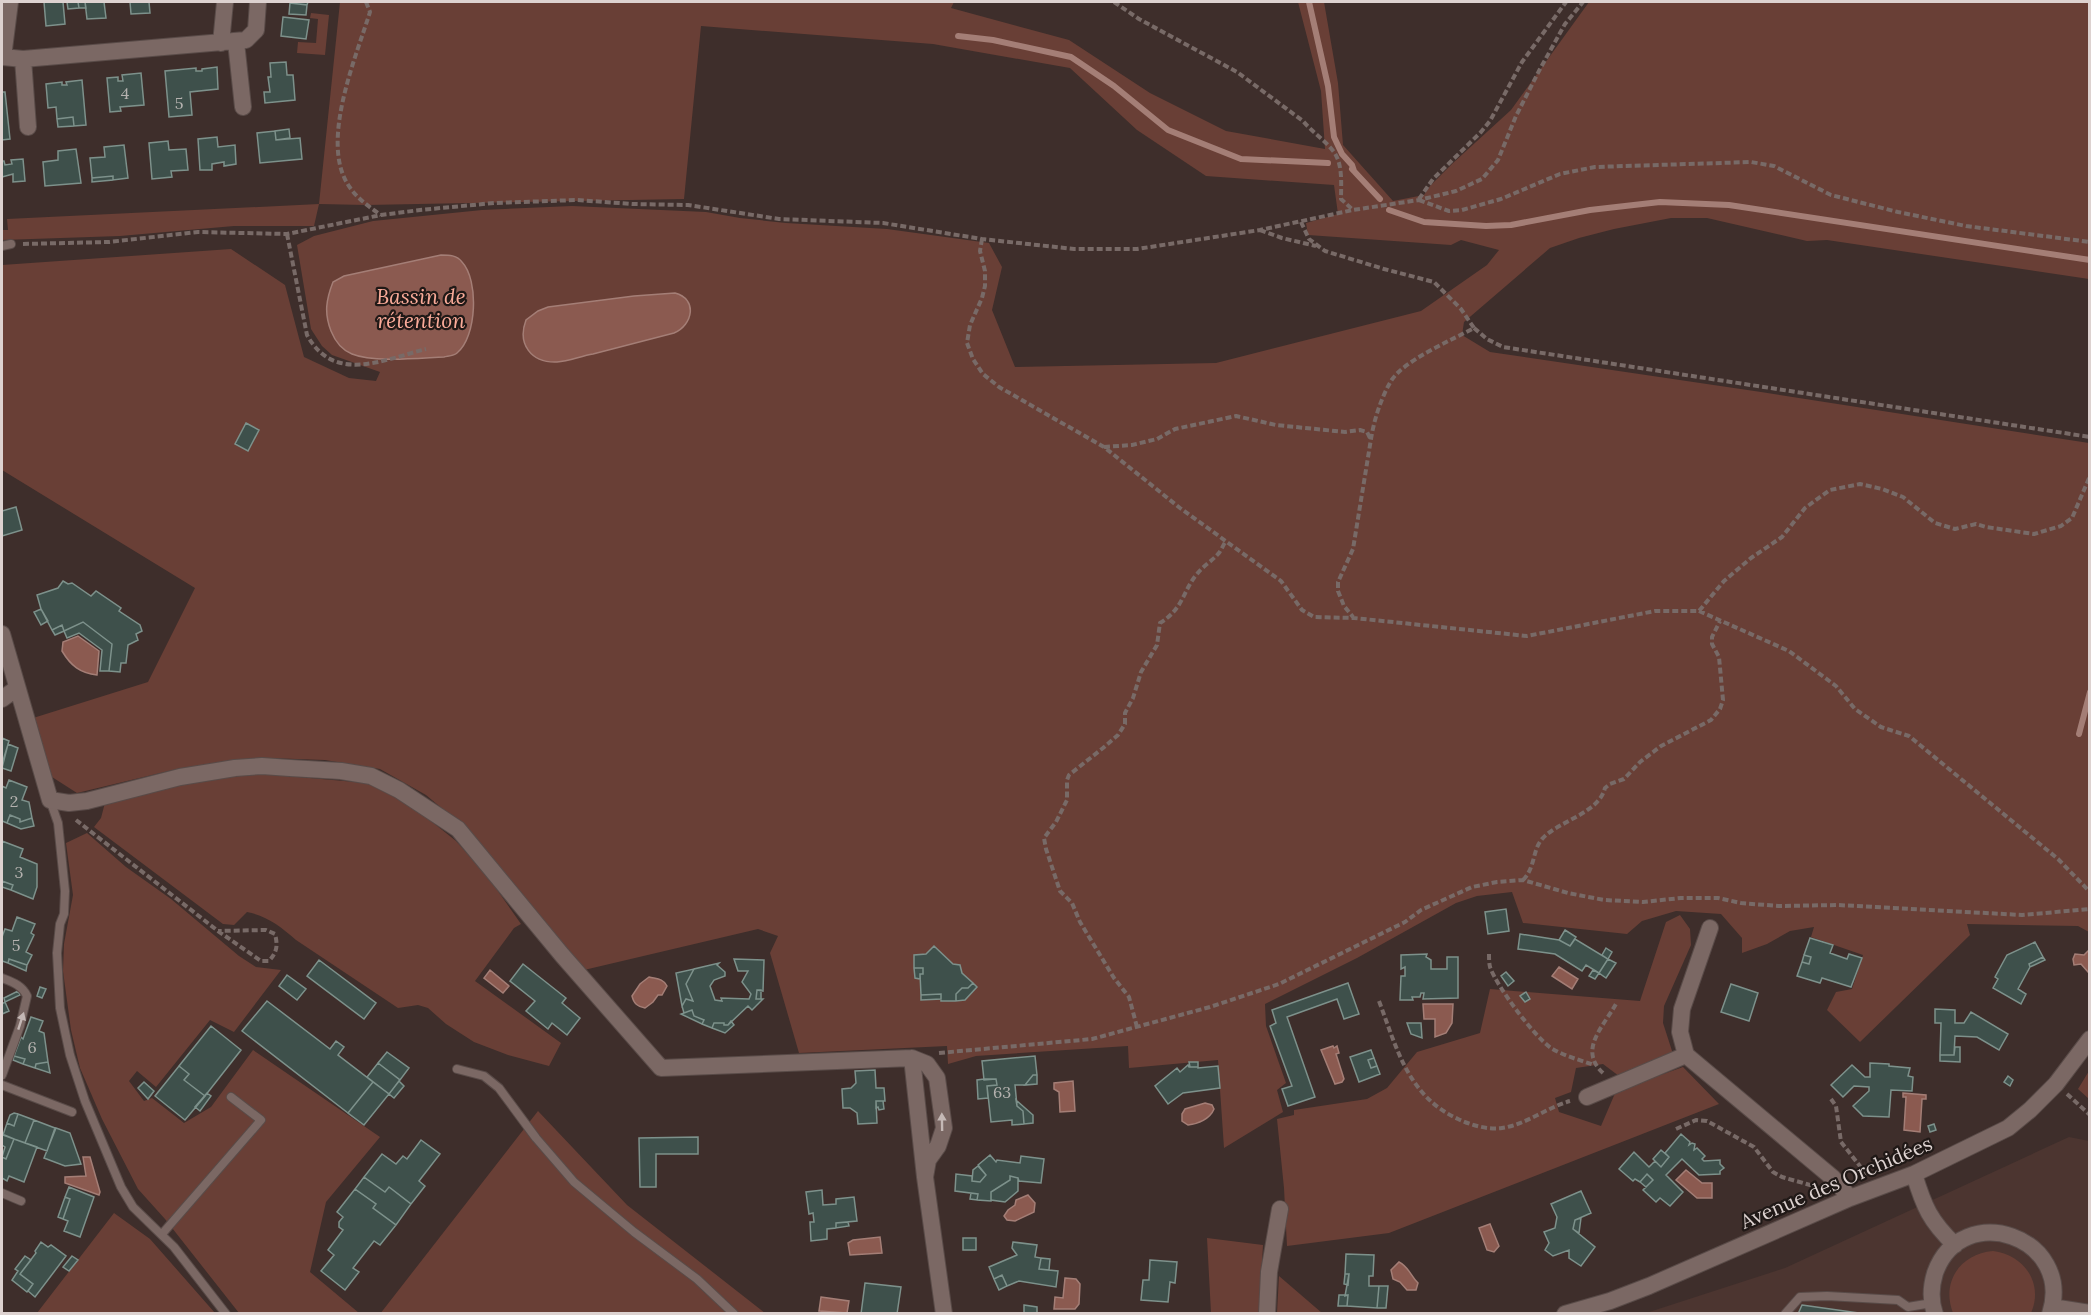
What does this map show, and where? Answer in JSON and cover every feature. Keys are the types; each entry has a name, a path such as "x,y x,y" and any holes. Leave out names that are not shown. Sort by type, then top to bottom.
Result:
{"street":[{"path":"10,2 2,57 23,59 246,40 256,30 258,2"},
{"path":"225,2 229,42 243,107"},
{"path":"23,59 28,127"},
{"path":"2,634 50,800 69,803 87,801 180,777 262,766 371,776 399,789 458,829 561,955 661,1068 912,1059 927,1064 936,1078 944,1128 938,1146 928,1160 925,1177"},
{"path":"2,699 17,688"},
{"path":"1710,928 1680,1019 1680,1032 1686,1055 1833,1178 1850,1198"},
{"name":"Avenue des Orchidées","path":"1565,1314 1610,1301 1649,1286 1850,1198 1914,1174 2008,1128 2056,1084 2090,1039"},
{"path":"1587,1096 1686,1055"},
{"path":"912,1059 944,1314"},
{"path":"1914,1174 1927,1212 1939,1229 1955,1245"},
{"path":"1267,1314 1269,1272 1280,1209"},
{"path":"1933,1308 1933,1280 1937,1267 1945,1255 1955,1245 1977,1234 1990,1232 2002,1233 2025,1242 2036,1250 2049,1270 2054,1294 2051,1310 2090,1313"}],"lane":[{"path":"2,246 11,244"},
{"path":"50,800 58,823 64,869 64,914 59,934 57,971 60,1008 66,1039 85,1101 121,1187 133,1207 162,1234 226,1314"},
{"path":"2,978 21,987 27,996 27,1001 2,1075"},
{"path":"457,1069 483,1076 499,1088 536,1138 574,1182 609,1212 697,1279 735,1314"},
{"path":"2,1085 72,1112"},
{"path":"162,1234 261,1120 231,1096"},
{"path":"2,1193 21,1201"},
{"path":"1785,1314 1800,1296 1898,1300 1908,1307 1933,1308"}],"path":[{"path":"366,2 370,12 346,88 339,120 338,159 346,181 354,194 381,215"},
{"path":"1114,2 1139,19 1237,72 1303,121 1334,153 1341,173 1341,199 1353,210"},
{"path":"1419,200 1433,179 1490,121 1522,62 1566,2"},
{"path":"11,244 109,242 198,232 287,234 381,215 494,203 577,200 688,205 779,219 883,223 982,239 1074,249 1137,249 1260,230 1353,210 1419,200 1473,184 1490,171 1498,160 1516,116 1540,69 1565,24 1583,2"},
{"path":"1419,200 1449,211 1462,210 1501,199 1560,174 1595,167 1751,162 1774,166 1831,195 1898,213 2090,242"},
{"path":"1301,222 1304,232 1316,246"},
{"path":"1260,230 1316,246 1384,270 1434,282 1461,309 1474,328 1487,339 1503,347 2090,437"},
{"path":"287,234 307,335 322,355 334,362 353,366 371,364 426,349"},
{"path":"982,239 980,251 985,272 984,286 982,298 970,325 968,343 973,359 983,374 999,387 1104,447 1281,581 1302,610 1314,617 1354,618 1527,636 1655,611 1699,611 1789,651 1836,686 1855,709 1881,727 1909,736 2049,851 2090,892"},
{"path":"1354,618 1344,606 1338,591 1338,582 1353,549 1373,425 1392,380 1425,354 1474,328"},
{"path":"1104,447 1132,445 1157,439 1175,429 1236,416 1276,425 1345,432 1364,430 1371,439"},
{"path":"1699,611 1724,581 1782,537 1805,508 1830,490 1860,484 1903,497 1935,524 1955,529 1976,524 2034,534 2061,526 2072,518 2090,476"},
{"path":"1137,1027 1129,997 1114,978 1080,922 1072,903 1060,891 1044,838 1056,822 1066,800 1066,780 1069,775 1118,735 1125,724 1125,713 1137,680 1157,645 1160,623 1173,613 1186,596 1188,587 1197,574 1219,554 1226,541"},
{"path":"1523,880 1530,873 1542,838 1577,817 1603,795 1605,788 1624,779 1640,762 1661,746 1717,715 1723,693 1719,657 1712,644 1712,637 1720,621"},
{"path":"50,800 218,930 261,961 269,961 275,954 278,944 275,934 266,930 218,930"},
{"path":"912,1059 946,1052 1092,1039 1210,1007 1279,984 1405,922 1421,910 1441,900 1472,887 1497,882 1523,880 1568,893 1604,900 1718,898 1741,903 1778,906 1839,905 2022,915 2090,909"},
{"path":"1489,954 1489,965 1495,978 1541,1040 1554,1049 1594,1065 1612,1081 1622,1081"},
{"path":"1379,1001 1409,1074 1420,1092 1444,1113 1480,1126 1503,1128 1557,1105 1587,1096"},
{"path":"1594,1065 1592,1055 1599,1029 1616,1004"},
{"path":"2056,1084 2090,1115"},
{"path":"1831,1099 1836,1106 1841,1142 1875,1188"},
{"path":"1676,1130 1696,1120 1707,1121 1754,1147 1773,1172 1782,1177 1810,1185 1821,1184 1833,1178"}],"shaded area":[{"path":"340,2 954,2 951,8 1069,40 1150,93 1226,131 1325,149 1321,91 1298,2 1324,2 1338,83 1343,145 1393,201 1424,195 1453,163 1511,110 1589,2 2089,2 2089,279 1827,240 1807,241 1707,218 1671,218 1614,229 1550,248 1464,322 1462,335 1490,352 2089,443 2089,932 2078,926 1967,924 1970,935 1860,1042 1827,1010 1836,992 1852,989 1863,955 1811,937 1814,927 1790,931 1767,944 1742,953 1742,938 1721,914 1676,911 1642,921 1627,934 1523,923 1512,892 1477,896 1456,903 1357,958 1265,1004 1266,1026 1286,1083 1277,1090 1283,1112 1224,1148 1218,1060 1129,1068 1128,1046 976,1056 948,1064 947,1046 799,1053 770,953 778,936 758,929 584,970 469,831 426,795 380,769 325,760 268,758 177,769 77,793 52,777 30,719 148,682 195,588 2,470 2,265 231,249 285,285 304,357 349,378 376,381 380,372 332,355 322,346 311,329 297,245 314,236 373,221 482,210 572,206 706,212 786,223 887,229 989,243 1002,267 992,310 1015,367 1216,363 1421,311 1487,265 1499,250 1461,240 1451,245 1308,235 1306,223 1338,214 1334,185 1206,176 1137,130 1070,68 933,44 701,26 684,199 319,204"},
{"path":"311,13 329,15 325,55 297,53 298,42 316,43 318,19 310,18"},
{"path":"319,204 314,226 234,226 120,236 2,240 2,230 8,230 7,219"},
{"path":"264,774 367,783 401,797 456,841 488,877 521,924 514,928 475,981 561,1043 549,1066 508,1055 474,1042 446,1024 428,1008 418,1005 398,1008 261,916 247,912 234,925 223,924 94,827 101,818 106,799 234,775"},
{"path":"87,833 126,867 171,899 239,956 256,967 281,970 234,1032 210,1020 156,1087 137,1071 129,1081 144,1101 152,1098 184,1123 211,1107 253,1050 380,1137 326,1202 310,1272 359,1313 239,1313 165,1219 138,1189 102,1119 80,1068 71,1030 63,971 64,944 73,895 66,843"},
{"path":"1680,915 1690,929 1691,945 1664,1006 1663,1023 1673,1054 1619,1076 1603,1064 1576,1068 1571,1092 1555,1098 1559,1112 1601,1126 1616,1091 1683,1067 1719,1104 1389,1233 1287,1246 1277,1119 1294,1115 1294,1110 1367,1099 1387,1088 1417,1052 1480,1033 1490,989 1640,1001 1666,922"},
{"path":"2089,1071 2090,1099 2078,1089"},
{"path":"538,1111 627,1205 765,1313 380,1314"},
{"path":"2069,1137 2089,1141 2089,1313 1643,1314 1785,1268"},
{"path":"114,1213 150,1239 215,1313 37,1313"},
{"path":"1207,1238 1263,1245 1259,1313 1211,1313"},
{"path":"1993,1251 2014,1258 2029,1272 2035,1291 2031,1313 1953,1313 1950,1291 1956,1272 1971,1258"},
{"path":"1279,1276 1322,1313 1277,1313"}],"water":[{"name":"Bassin de rétention","path":"441,255 453,256 460,260 467,270 473,294 469,335 457,353 444,357 372,358 352,354 339,345 331,331 327,312 327,301 333,282 344,276"},
{"name":"Bassin de rétention","path":"675,293 687,301 690,312 685,324 674,333 557,362 540,359 528,350 525,344 523,337 526,320 548,307"},
{"path":"78,636 99,651 97,675 76,668 62,651 63,642"},
{"path":"2089,950 2089,973 2081,964 2074,965 2073,959 2075,954 2084,955"},
{"path":"1559,967 1578,979 1572,989 1552,976"},
{"path":"490,970 509,986 503,993 484,978"},
{"path":"649,977 661,980 667,986 662,995 658,995 645,1008 636,1004 632,996 640,984"},
{"path":"1423,1004 1453,1004 1452,1023 1446,1033 1435,1037 1435,1019 1424,1019"},
{"path":"1333,1046 1334,1048 1337,1046 1339,1053 1336,1054 1344,1079 1335,1084 1321,1050"},
{"path":"1073,1081 1075,1111 1060,1112 1059,1092 1054,1089 1054,1083"},
{"path":"1903,1093 1926,1095 1926,1099 1922,1099 1920,1132 1904,1130 1906,1097 1903,1097"},
{"path":"1205,1103 1212,1105 1214,1109 1207,1118 1188,1125 1182,1121 1185,1109"},
{"path":"83,1157 90,1157 99,1195 65,1183 65,1177 86,1176"},
{"path":"1686,1170 1702,1183 1712,1183 1712,1198 1697,1198 1676,1180"},
{"path":"1028,1195 1035,1203 1034,1212 1015,1221 1007,1220 1004,1216 1015,1205 1016,1200"},
{"path":"1490,1224 1499,1246 1494,1252 1487,1250 1479,1228"},
{"path":"880,1237 882,1253 850,1255 848,1243 853,1240"},
{"path":"1399,1262 1418,1283 1416,1290 1407,1290 1400,1282 1393,1279 1391,1270"},
{"path":"1065,1278 1076,1279 1080,1284 1079,1304 1075,1309 1054,1309 1055,1297 1063,1298"},
{"path":"821,1297 849,1301 847,1313 819,1311"}],"building":[{"path":"44,2 63,2 65,24 46,26"},
{"path":"67,2 78,2 79,8 68,9"},
{"path":"78,2 85,2 86,8 79,8"},
{"path":"85,2 104,2 106,18 87,19"},
{"path":"130,2 149,2 150,13 131,14"},
{"path":"290,2 308,2 307,5"},
{"path":"290,3 307,5 306,15 289,14"},
{"path":"283,17 309,20 306,39 281,36"},
{"path":"286,62 287,75 293,75 295,100 265,103 264,92 270,92 268,77 271,77 270,63"},
{"path":"217,67 218,89 190,92 192,115 169,117 165,71 196,68 196,71 202,71 202,69"},
{"path":"141,73 144,105 120,107 121,111 110,112 107,78 118,77 118,81 123,81 122,75"},
{"path":"82,80 86,125 74,126 73,117 57,119 56,107 48,108 46,84 62,82 62,85 67,85 66,82"},
{"path":"2,92 5,92 10,139 2,140"},
{"path":"73,117 74,126 58,127 57,119"},
{"path":"289,129 290,138 276,140 275,131"},
{"path":"275,131 276,140 300,138 302,159 260,163 257,133"},
{"path":"217,137 218,147 235,145 236,164 224,166 224,162 212,164 212,170 200,170 198,139"},
{"path":"168,141 169,150 186,149 188,170 171,171 172,177 152,179 149,143"},
{"path":"124,145 128,178 113,180 113,176 92,178 90,158 105,157 104,147"},
{"path":"76,149 81,183 45,186 43,162 58,160 58,151"},
{"path":"23,159 25,181 13,182 13,174 2,177 2,161 5,165 12,164 11,160"},
{"path":"113,176 113,180 92,182 92,178"},
{"path":"246,423 259,430 248,451 235,444"},
{"path":"16,507 22,530 2,536 2,511"},
{"path":"63,581 68,584 72,583 91,596 96,591 121,608 119,611 140,625 142,631 136,634 138,640 128,645 126,663 121,663 120,672 109,671 112,644 83,622 64,631 62,625 52,630 41,609 37,595 58,588"},
{"path":"41,609 48,621 41,625 34,612"},
{"path":"83,622 112,644 109,671 100,671 102,650 79,633 67,638 64,631"},
{"path":"62,625 64,631 55,635 52,630"},
{"path":"2,738 9,741 2,764"},
{"path":"8,744 18,748 11,771 2,768"},
{"path":"9,780 27,787 22,800 29,802 32,818 20,822 20,819 10,815 7,823 2,821 2,786 6,788"},
{"path":"10,815 20,819 20,822 32,818 34,826 21,829 7,823"},
{"path":"2,841 23,849 20,857 37,864 37,887 33,899 11,890 13,885 2,881"},
{"path":"2,881 13,885 11,890 2,887"},
{"path":"1506,909 1509,931 1488,934 1485,912"},
{"path":"17,917 35,924 31,933 34,935 26,952 32,955 27,965 9,959 8,963 2,961 2,937 5,929 12,931"},
{"path":"1565,930 1576,937 1570,946 1559,940"},
{"path":"1520,934 1559,940 1570,946 1575,939 1608,959 1599,973 1586,965 1582,971 1555,954 1518,949"},
{"path":"1810,938 1833,945 1830,953 1847,959 1849,954 1862,958 1851,987 1822,978 1820,983 1797,976 1802,962 1809,964 1811,957 1804,955"},
{"path":"2035,942 2043,957 2029,964 2030,967 2018,989 2026,994 2021,1004 1993,988 1998,979 1995,977 2007,955"},
{"path":"934,946 953,964 960,965 962,973 973,983 956,994 956,1001 941,1001 941,994 921,995 920,974 923,974 923,968 914,968 914,955 926,954"},
{"path":"1606,948 1612,952 1608,959 1602,955"},
{"path":"1427,954 1426,957 1431,960 1431,969 1447,969 1447,957 1458,957 1458,998 1423,999 1424,993 1421,993 1420,997 1412,997 1413,1000 1400,1000 1401,976 1405,976 1405,967 1401,969 1401,955"},
{"path":"1804,955 1811,957 1809,964 1802,962"},
{"path":"2043,957 2045,960 2030,967 2029,964"},
{"path":"9,959 27,965 26,971 8,963"},
{"path":"734,959 764,960 763,991 757,990 756,999 763,999 752,1010 748,1006 728,1025 714,1023 712,1028 702,1024 704,1020 694,1016 692,1010 684,1013 682,1006 686,999 693,1001 686,984 694,969 719,963 717,965 725,972 725,976 714,980 710,986 715,1000 722,1001 721,998 749,999 751,994 742,982 748,971 738,971"},
{"path":"1608,959 1616,963 1606,978 1599,973"},
{"path":"319,960 376,1003 364,1019 307,976"},
{"path":"523,964 566,998 562,1003 580,1018 567,1035 552,1023 548,1029 526,1011 535,1001 510,981"},
{"path":"914,968 923,968 920,979 915,978"},
{"path":"694,969 686,984 693,1001 686,999 682,1006 676,973"},
{"path":"1593,970 1599,973 1595,979 1589,976"},
{"path":"1506,972 1514,981 1508,986 1501,976"},
{"path":"287,975 306,989 297,1000 279,986"},
{"path":"973,983 977,987 965,1000 956,1001 956,994"},
{"path":"1348,983 1359,1014 1344,1019 1337,999 1287,1017 1315,1097 1288,1106 1282,1089 1292,1086 1270,1026 1276,1023 1272,1010"},
{"path":"1731,984 1758,993 1749,1021 1721,1012"},
{"path":"40,987 46,989 42,998 37,996"},
{"path":"757,990 761,990 761,999 756,999"},
{"path":"18,991 20,995 5,1002 4,998"},
{"path":"1526,992 1530,999 1525,1002 1520,996"},
{"path":"941,994 941,999 921,1000 921,995"},
{"path":"267,1001 330,1049 336,1041 344,1047 338,1055 373,1082 348,1113 242,1031"},
{"path":"5,1002 9,1011 2,1014 2,1004"},
{"path":"1935,1009 1955,1010 1955,1023 1964,1023 1971,1012 2008,1034 1999,1050 1977,1037 1955,1036 1954,1055 1940,1055 1941,1023 1935,1023"},
{"path":"692,1010 694,1016 704,1020 702,1024 681,1014"},
{"path":"31,1017 43,1021 39,1031 44,1033 48,1062 36,1064 35,1068 23,1064 25,1059 14,1056"},
{"path":"731,1021 734,1025 725,1033 712,1028 714,1023 728,1025"},
{"path":"1407,1023 1421,1023 1422,1038 1411,1034"},
{"path":"211,1026 241,1050 205,1096 184,1080 189,1074 179,1066"},
{"path":"1955,1047 1960,1047 1960,1062 1940,1061 1940,1055 1954,1055"},
{"path":"1371,1050 1374,1058 1368,1060 1371,1068 1377,1066 1380,1074 1359,1082 1350,1057"},
{"path":"387,1052 409,1068 400,1080 378,1063"},
{"path":"14,1056 25,1059 23,1064 13,1060"},
{"path":"1035,1056 1037,1075 1033,1075 1025,1085 1015,1085 1017,1106 1023,1111 1024,1124 1012,1125 1012,1120 991,1122 987,1086 997,1085 996,1079 984,1080 982,1061"},
{"path":"1374,1058 1377,1066 1371,1068 1368,1060"},
{"path":"48,1062 50,1073 35,1068 36,1064"},
{"path":"1189,1062 1198,1062 1198,1067 1190,1067"},
{"path":"378,1063 400,1080 389,1094 367,1077"},
{"path":"1870,1063 1910,1068 1908,1076 1913,1077 1912,1091 1891,1090 1889,1117 1863,1116 1853,1106 1869,1091 1869,1087 1854,1086 1843,1097 1831,1085 1852,1065 1865,1077 1870,1077"},
{"path":"1188,1065 1198,1068 1218,1066 1220,1088 1183,1093 1168,1104 1155,1086 1177,1068 1180,1072"},
{"path":"179,1066 189,1074 184,1080 205,1096 185,1120 155,1096"},
{"path":"875,1070 876,1088 884,1088 885,1101 876,1101 877,1123 858,1124 857,1113 850,1108 843,1108 842,1089 851,1088 856,1083 855,1071"},
{"path":"1033,1075 1037,1075 1037,1084 1025,1085"},
{"path":"2008,1076 2013,1080 2010,1086 2004,1082"},
{"path":"996,1079 997,1085 987,1086 988,1098 978,1099 977,1080"},
{"path":"399,1081 404,1086 394,1098 389,1094"},
{"path":"144,1082 154,1091 148,1099 138,1088"},
{"path":"373,1082 389,1094 364,1125 348,1113"},
{"path":"207,1093 211,1096 200,1111 195,1107"},
{"path":"1016,1100 1033,1115 1033,1123 1024,1124 1023,1111 1017,1106"},
{"path":"876,1101 883,1101 884,1109 876,1108"},
{"path":"18,1114 14,1126 7,1123 10,1115"},
{"path":"18,1114 34,1120 25,1143 3,1135 7,1123 14,1126"},
{"path":"34,1120 55,1128 47,1151 25,1143"},
{"path":"1934,1124 1936,1130 1930,1132 1928,1126"},
{"path":"56,1128 70,1133 81,1164 65,1166 44,1158"},
{"path":"2,1134 14,1139 6,1159 2,1157 5,1147 2,1145"},
{"path":"1681,1134 1690,1142 1689,1145 1695,1144 1694,1150 1697,1148 1705,1156 1702,1159 1704,1161 1720,1160 1724,1168 1720,1174 1699,1175 1682,1159 1666,1175 1683,1192 1670,1206 1660,1198 1656,1202 1643,1190 1653,1180 1647,1174 1640,1182 1635,1179 1633,1181 1619,1169 1634,1152 1649,1167 1655,1161 1661,1167 1669,1157 1665,1153"},
{"path":"698,1137 698,1154 656,1154 656,1187 640,1187 639,1138"},
{"path":"14,1139 37,1147 24,1182 9,1176 7,1181 2,1178 2,1157 6,1159"},
{"path":"421,1140 440,1154 419,1181 425,1186 411,1204 389,1187 385,1192 364,1177 382,1154 396,1164 403,1156 407,1159"},
{"path":"1661,1150 1669,1157 1661,1167 1653,1159"},
{"path":"990,1155 996,1162 997,1160 1020,1163 1021,1156 1044,1159 1041,1183 1019,1181 1018,1178 1010,1176 1010,1180 991,1192 991,1201 977,1200 978,1194 955,1191 956,1174 972,1176 972,1181 980,1182 986,1175 978,1165"},
{"path":"978,1166 986,1175 980,1182 972,1181 973,1170"},
{"path":"1647,1174 1653,1180 1646,1187 1640,1182"},
{"path":"1010,1176 1018,1178 1018,1191 1005,1202 991,1200 991,1192 1010,1180"},
{"path":"364,1177 385,1192 389,1187 411,1204 396,1225 373,1208 376,1204 355,1189"},
{"path":"69,1187 94,1197 80,1237 64,1231 68,1221 63,1219 70,1199 65,1197"},
{"path":"355,1189 376,1204 373,1208 396,1225 380,1245 374,1241 353,1268 359,1272 345,1290 321,1271 334,1255 328,1250 343,1230 339,1227 339,1222 343,1217 337,1212"},
{"path":"822,1190 823,1205 836,1204 836,1199 854,1197 857,1221 836,1223 836,1228 827,1229 827,1239 811,1241 810,1222 814,1222 813,1213 809,1214 806,1192"},
{"path":"1581,1191 1591,1213 1575,1220 1573,1229 1595,1247 1581,1266 1569,1258 1569,1250 1553,1256 1545,1250 1549,1243 1544,1232 1555,1228 1557,1217 1551,1204"},
{"path":"971,1193 978,1194 977,1200 970,1199"},
{"path":"65,1197 70,1199 63,1219 58,1217"},
{"path":"1581,1218 1579,1233 1573,1229 1575,1220"},
{"path":"848,1222 849,1226 836,1228 836,1223"},
{"path":"963,1238 976,1238 976,1250 963,1250"},
{"path":"41,1242 48,1247 51,1245 66,1256 35,1297 28,1291 33,1284 20,1274 36,1253"},
{"path":"1013,1242 1037,1245 1035,1257 1041,1258 1039,1269 1058,1271 1056,1287 1019,1281 1007,1286 1002,1275 994,1279 989,1267 1017,1255 1012,1248"},
{"path":"1346,1254 1374,1255 1373,1276 1369,1276 1369,1286 1379,1286 1377,1308 1347,1306 1348,1295 1345,1296 1349,1274 1345,1274"},
{"path":"25,1256 31,1260 20,1274 33,1284 27,1292 12,1280 18,1271 15,1269"},
{"path":"72,1256 78,1260 69,1271 63,1267"},
{"path":"1041,1258 1050,1259 1049,1270 1039,1269"},
{"path":"1150,1260 1177,1262 1175,1283 1170,1282 1168,1302 1141,1300 1143,1280 1149,1280"},
{"path":"1345,1274 1349,1274 1348,1285 1344,1284"},
{"path":"1002,1275 1007,1286 999,1290 994,1279"},
{"path":"865,1283 901,1287 897,1314 861,1314"},
{"path":"1379,1286 1388,1286 1386,1308 1377,1308"},
{"path":"1339,1295 1348,1295 1347,1306 1338,1306"},
{"path":"1024,1305 1037,1307 1037,1314 1024,1314"},
{"path":"1802,1305 1866,1314 1798,1314"}],"waterway":[{"path":"1309,2 1328,86 1334,137 1354,171"},
{"path":"958,36 993,40 1071,57 1114,86 1168,130 1241,159 1328,163"},
{"path":"1352,169 1380,199"},
{"path":"1389,210 1424,222 1486,226 1511,225 1590,210 1660,202 1729,205 2090,260"},
{"path":"2079,734 2090,692"}]}
